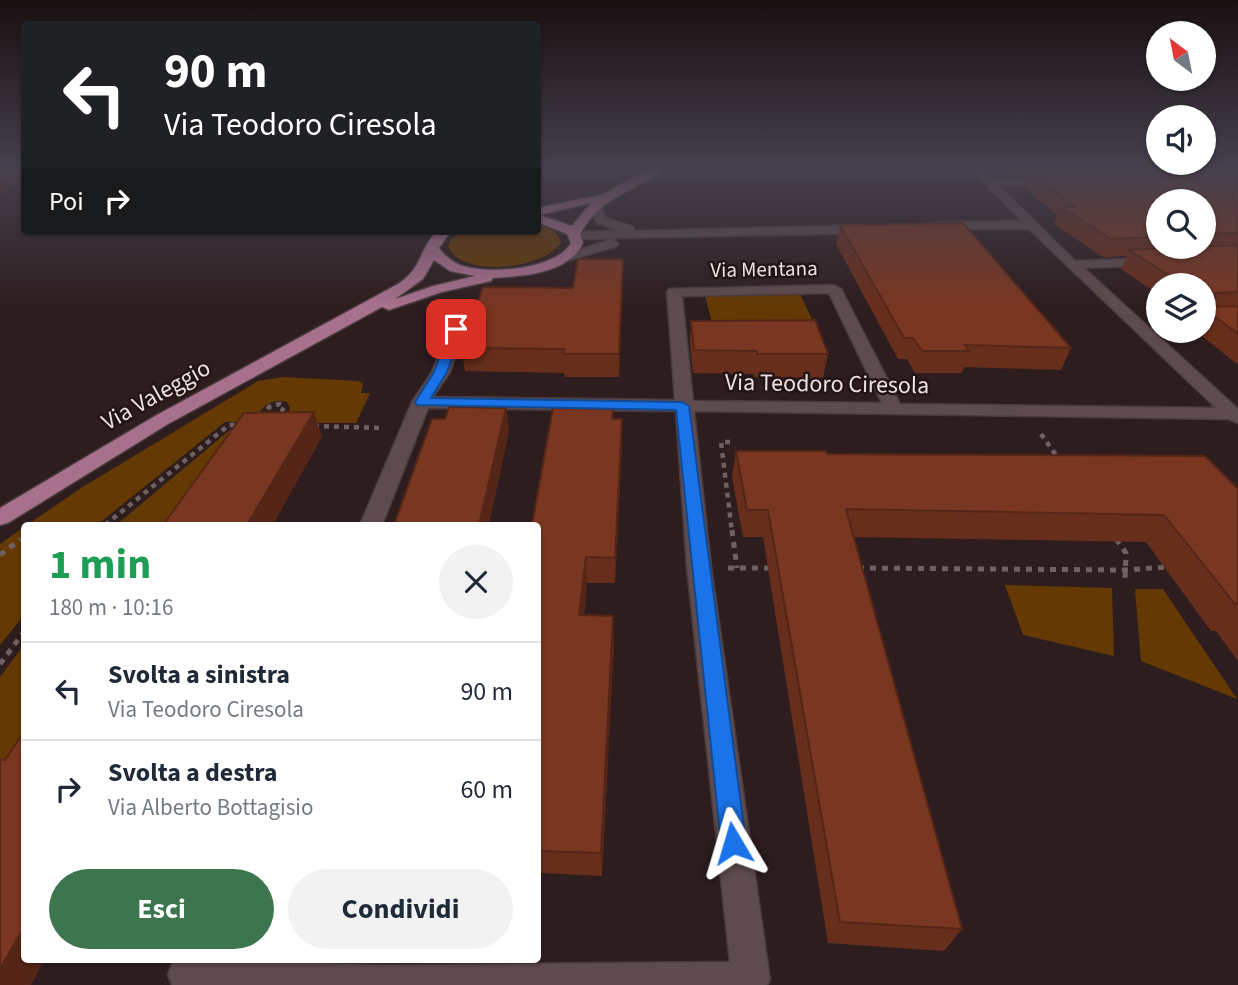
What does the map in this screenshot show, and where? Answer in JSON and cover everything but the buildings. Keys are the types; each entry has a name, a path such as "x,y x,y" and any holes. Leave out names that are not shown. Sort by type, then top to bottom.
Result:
{"main road":[{"path":"432,248 436,257 447,265 464,270 486,273 534,269 566,257 577,243 575,234 579,220 585,214"},
{"path":"541,219 554,221 575,234"},
{"name":"Via Valeggio","path":"0,518 62,477 147,427 263,363 342,324 418,276 440,235"},
{"name":"Via Valeggio","path":"342,324 439,289 534,269"}],"street":[{"path":"599,214 601,220 609,225 655,235"},
{"path":"1020,214 1235,416"},
{"path":"928,227 1031,225"},
{"path":"575,234 655,235 887,228"},
{"path":"566,257 655,235"},
{"path":"1072,265 1169,260"},
{"name":"Via Mentana","path":"682,406 674,292 834,289 894,410"},
{"path":"372,522 421,402 440,372 464,307"},
{"path":"1135,323 1146,323"},
{"name":"Via Teodoro Ciresola","path":"421,402 1025,410 1235,416"},
{"path":"190,963 186,975 389,984 751,980 699,567 682,406"}],"path":[{"path":"260,424 269,407 280,404 284,406 276,426"},
{"path":"1025,410 1063,465"},
{"path":"109,522 229,425 250,424"},
{"path":"313,426 410,429"},
{"path":"730,442 720,442 737,568"},
{"path":"1110,531 1126,553 1125,580"},
{"path":"0,555 21,538"},
{"path":"699,567 779,568"},
{"path":"848,568 1124,570 1175,567"},
{"path":"0,664 21,636"}],"shaded area":[{"path":"541,225 553,230 561,243 552,252 538,259 503,267 468,263 456,256 448,246 451,239 457,235 541,235"},
{"path":"800,294 820,336 715,335 705,295"},
{"path":"283,377 359,381 363,384 361,393 370,393 356,423 284,423 290,408 287,402 275,401 263,408 253,422 225,422 101,522 31,522 81,488 258,381"},
{"path":"231,429 252,430 188,522 120,522"},
{"path":"21,529 21,619 0,645 0,544"},
{"path":"1005,585 1112,588 1114,656 1023,635"},
{"path":"1135,589 1163,589 1237,699 1141,661"},
{"path":"21,649 21,762 0,793 0,677"}],"route":[{"path":"456,329 440,372 421,402 682,406 733,843"}]}
